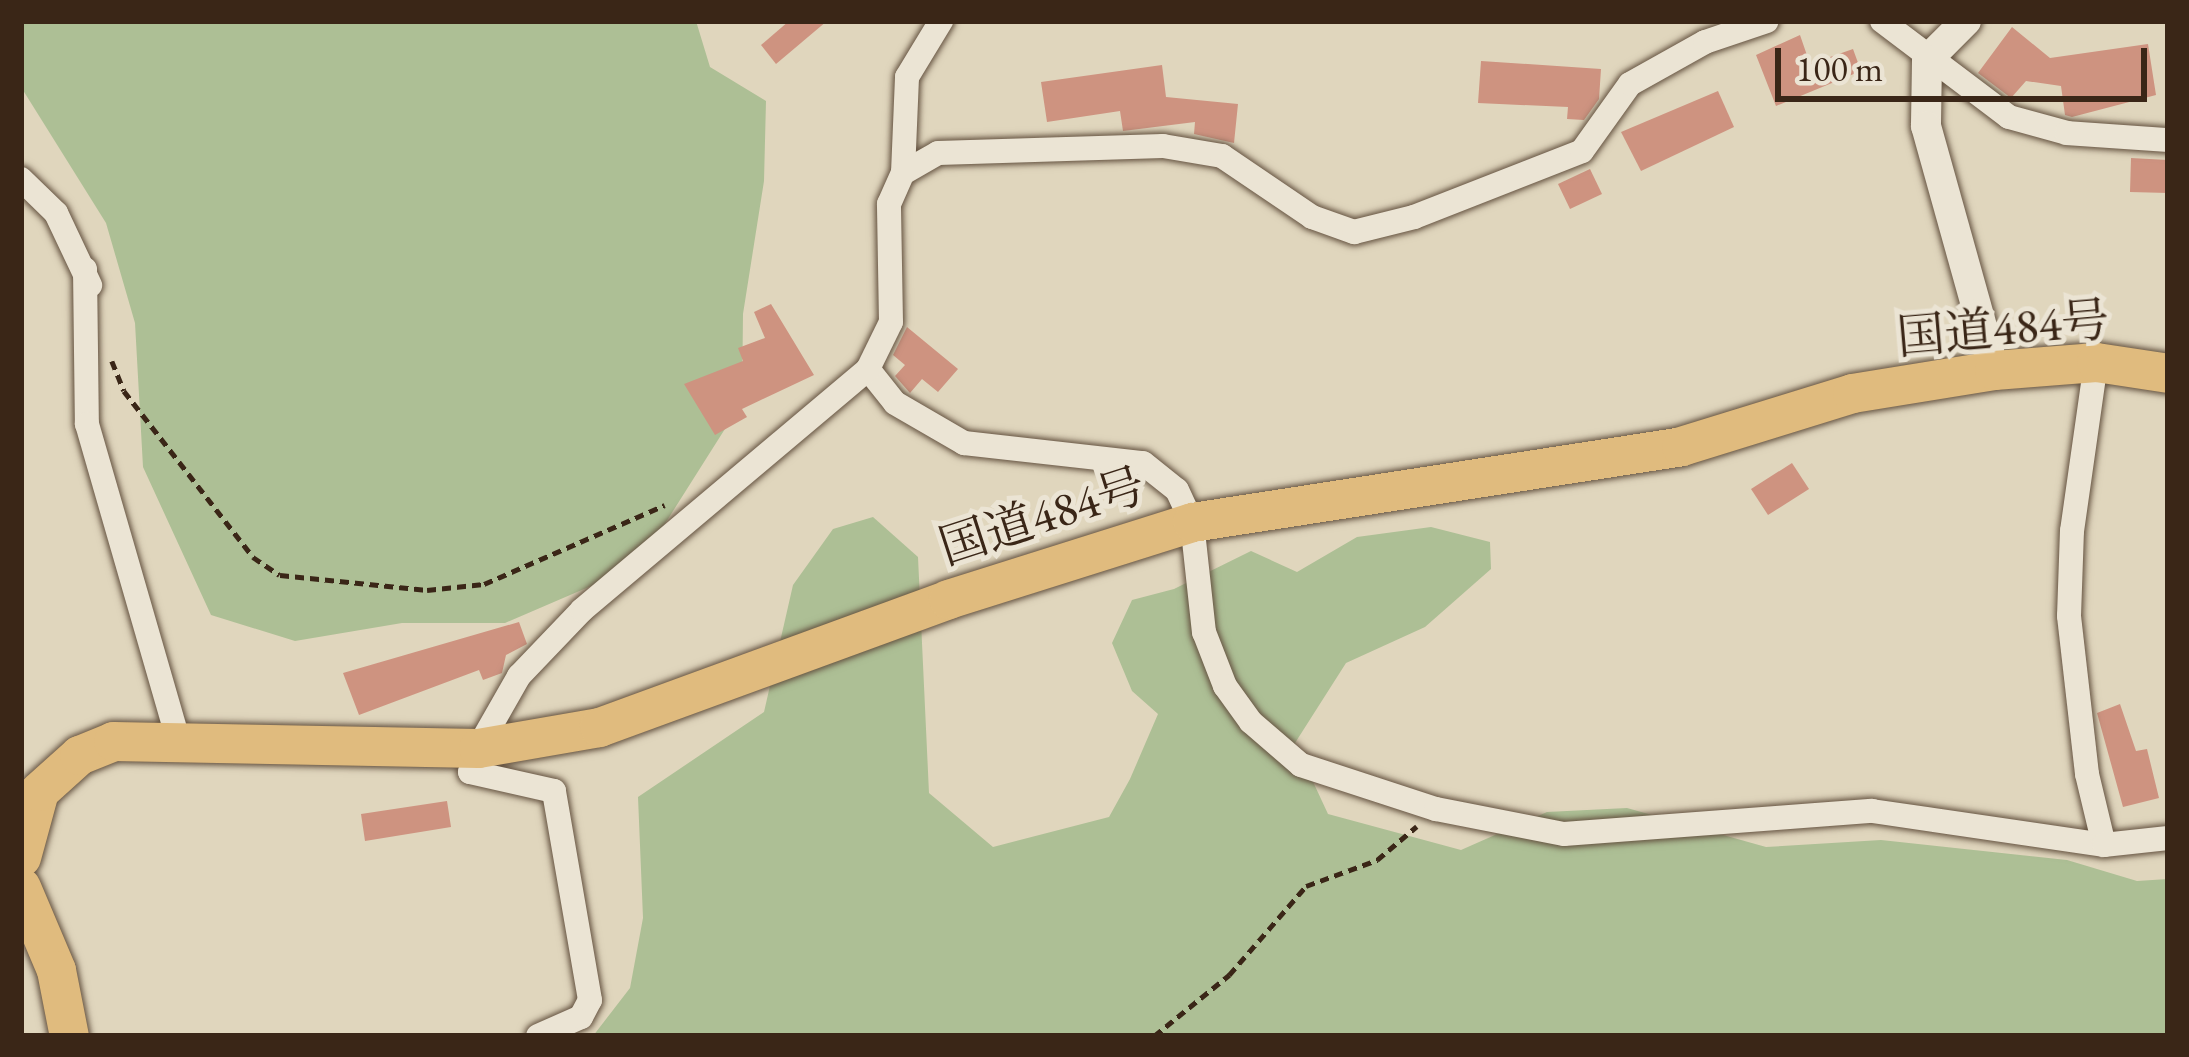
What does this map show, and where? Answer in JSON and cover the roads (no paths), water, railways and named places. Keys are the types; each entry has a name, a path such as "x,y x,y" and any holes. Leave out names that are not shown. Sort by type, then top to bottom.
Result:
{"highway":[{"name":"国道484号","path":"21,857 40,791 79,755 113,741 478,748 663,709 948,598 1192,522 1681,446 1852,393 1994,370 2096,362 2168,373"},
{"path":"21,887 56,970 69,1036"}],"street":[{"path":"538,1036 580,1017 590,1000 554,791 470,772 478,748 519,676 582,610 868,369 891,322 889,204 903,173 907,77 941,21"},
{"path":"903,173 938,153 1163,146 1222,156 1312,217 1354,232 1414,217 1582,151 1630,84 1705,42 1767,21"},
{"path":"1882,21 1900,27 1927,60 2009,117 2068,133 2168,140"},
{"path":"1966,21 1927,60 1926,126 1994,370"},
{"path":"21,179 56,213 85,269 99,316"},
{"path":"85,269 87,424 178,739"},
{"path":"2096,362 2072,531 2069,616 2087,774 2104,845"},
{"path":"868,369 895,404 964,443 1143,463 1177,490 1192,522 1204,632 1225,686 1251,722 1301,765 1436,809 1564,834 1872,811 2104,845 2168,838"}]}
